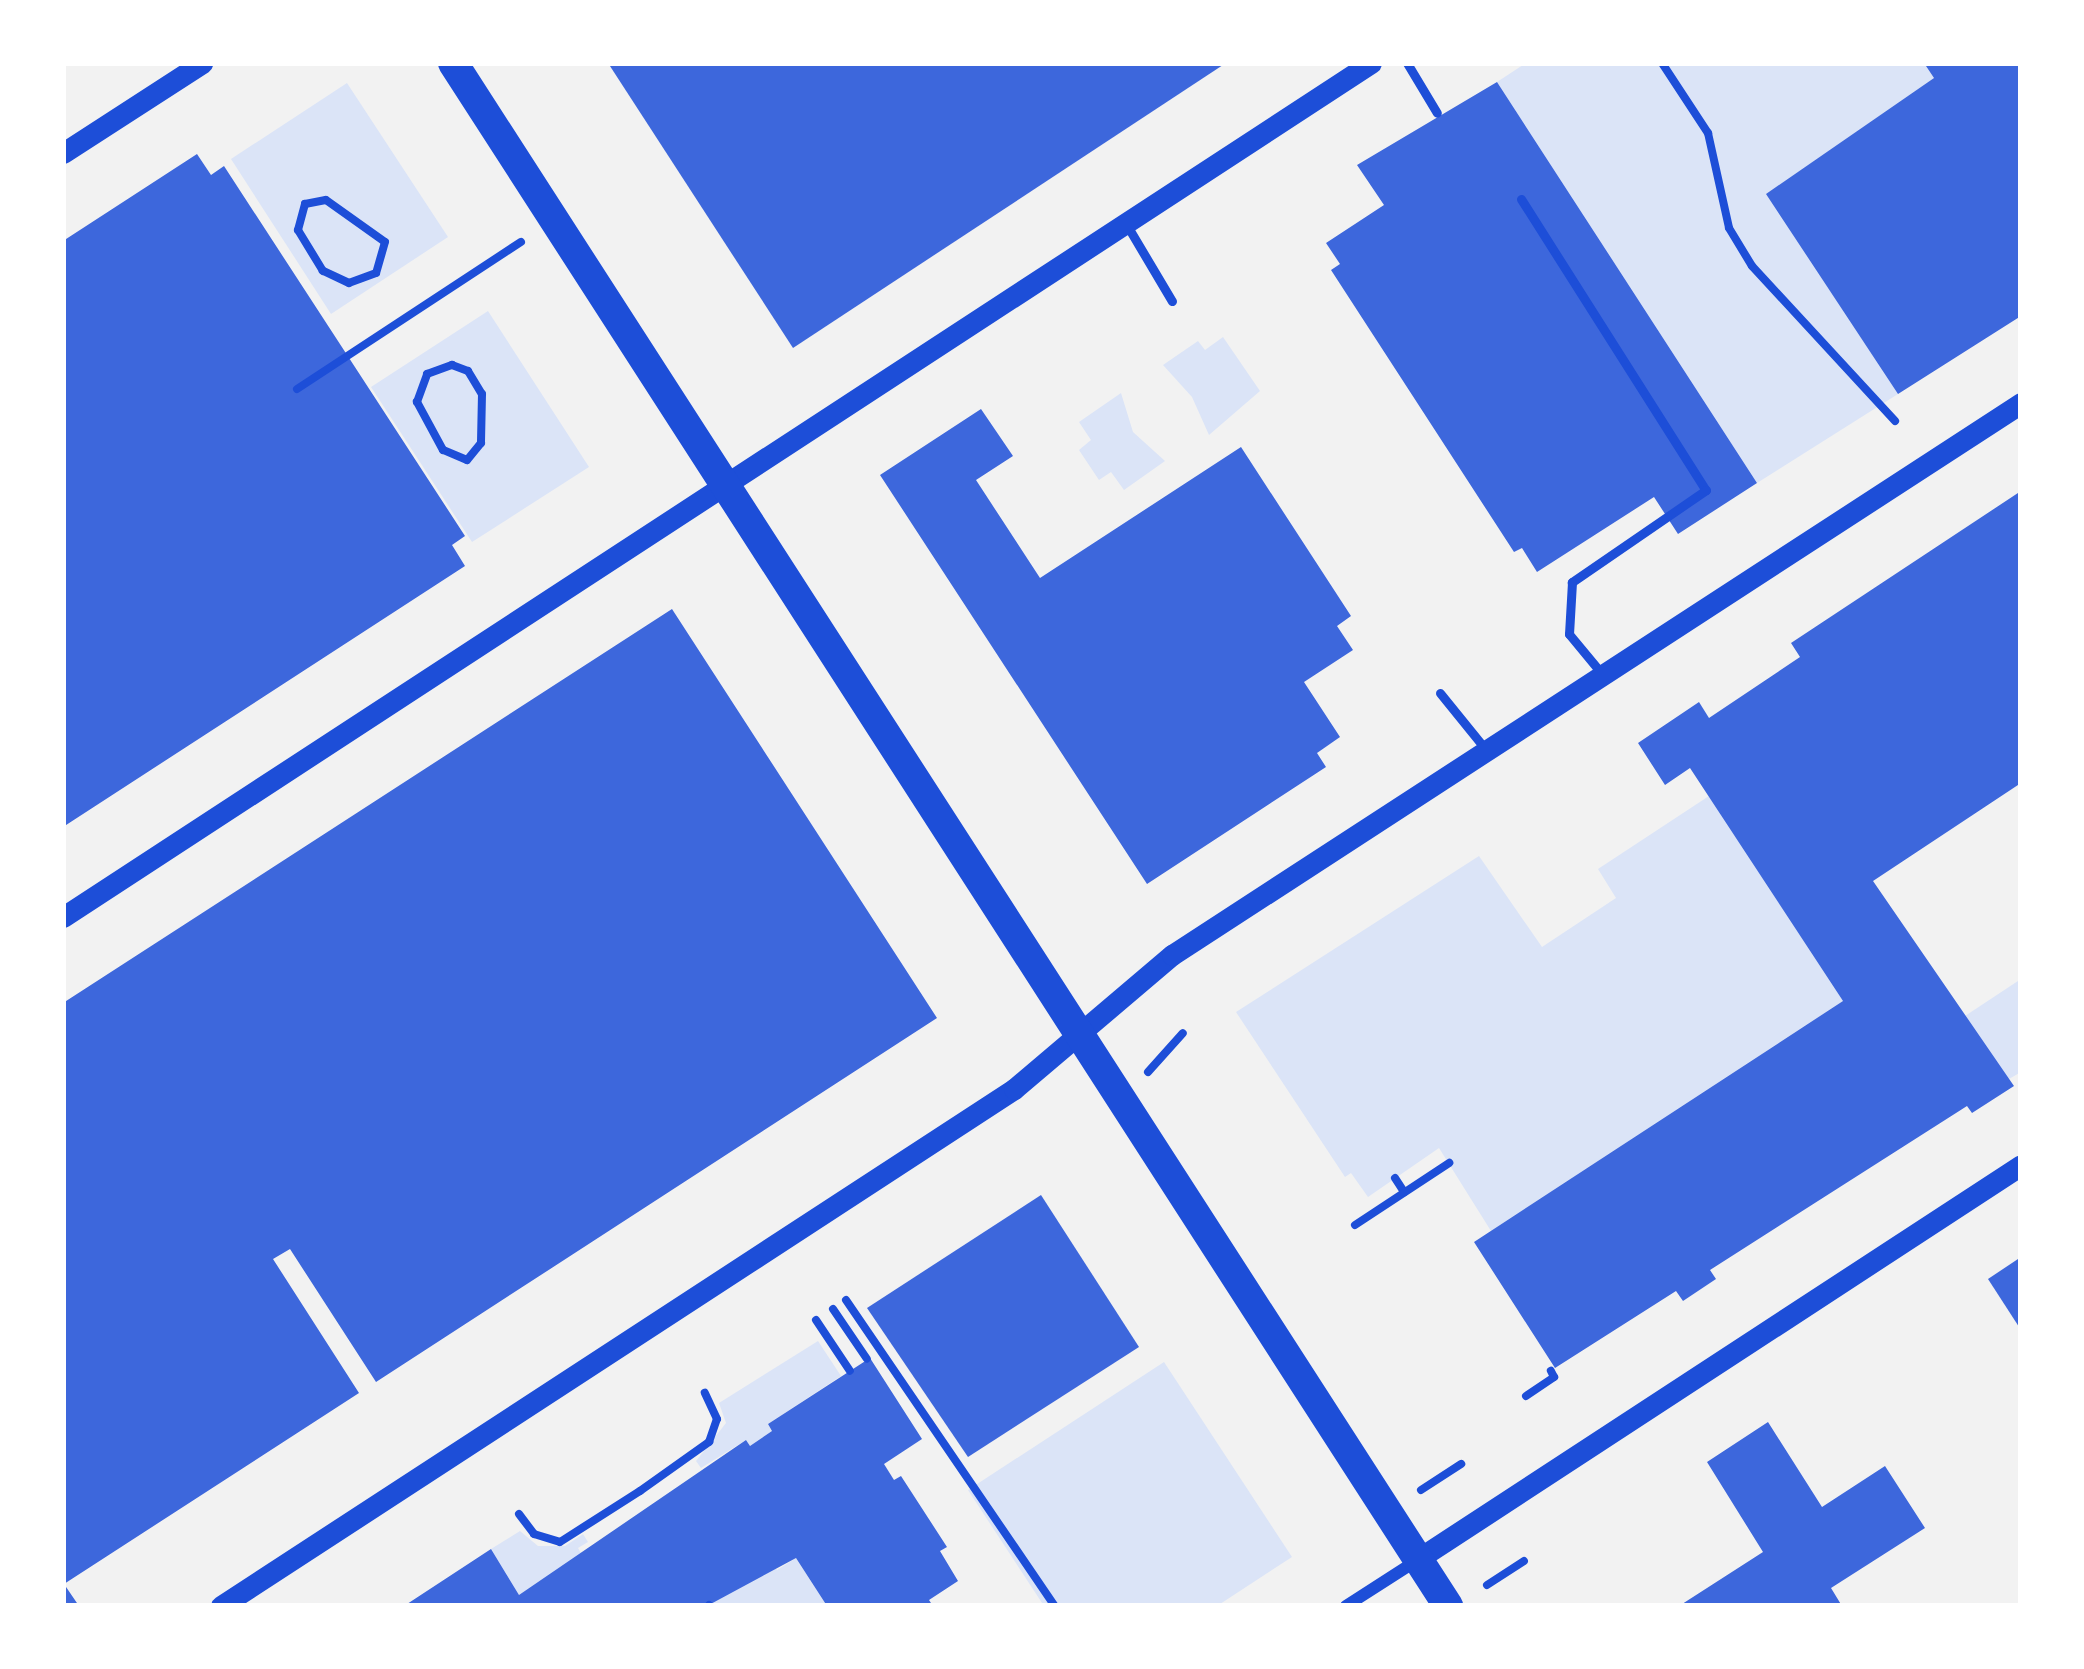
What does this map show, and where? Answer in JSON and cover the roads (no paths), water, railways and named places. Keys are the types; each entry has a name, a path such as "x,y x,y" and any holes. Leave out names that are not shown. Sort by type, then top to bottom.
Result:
{"main road":[{"path":"453,63 1448,1606"}],"street":[{"path":"63,153 202,63"},
{"path":"63,917 721,483 1371,63"},
{"path":"221,1606 1014,1090 1172,955 2021,403"},
{"path":"1346,1606 2021,1165"}],"lane":[{"path":"1407,63 1437,112"},
{"path":"1521,199 1706,490 1572,582 1569,634 1603,675"},
{"path":"1125,222 1172,301"},
{"path":"1440,692 1486,751"}]}
